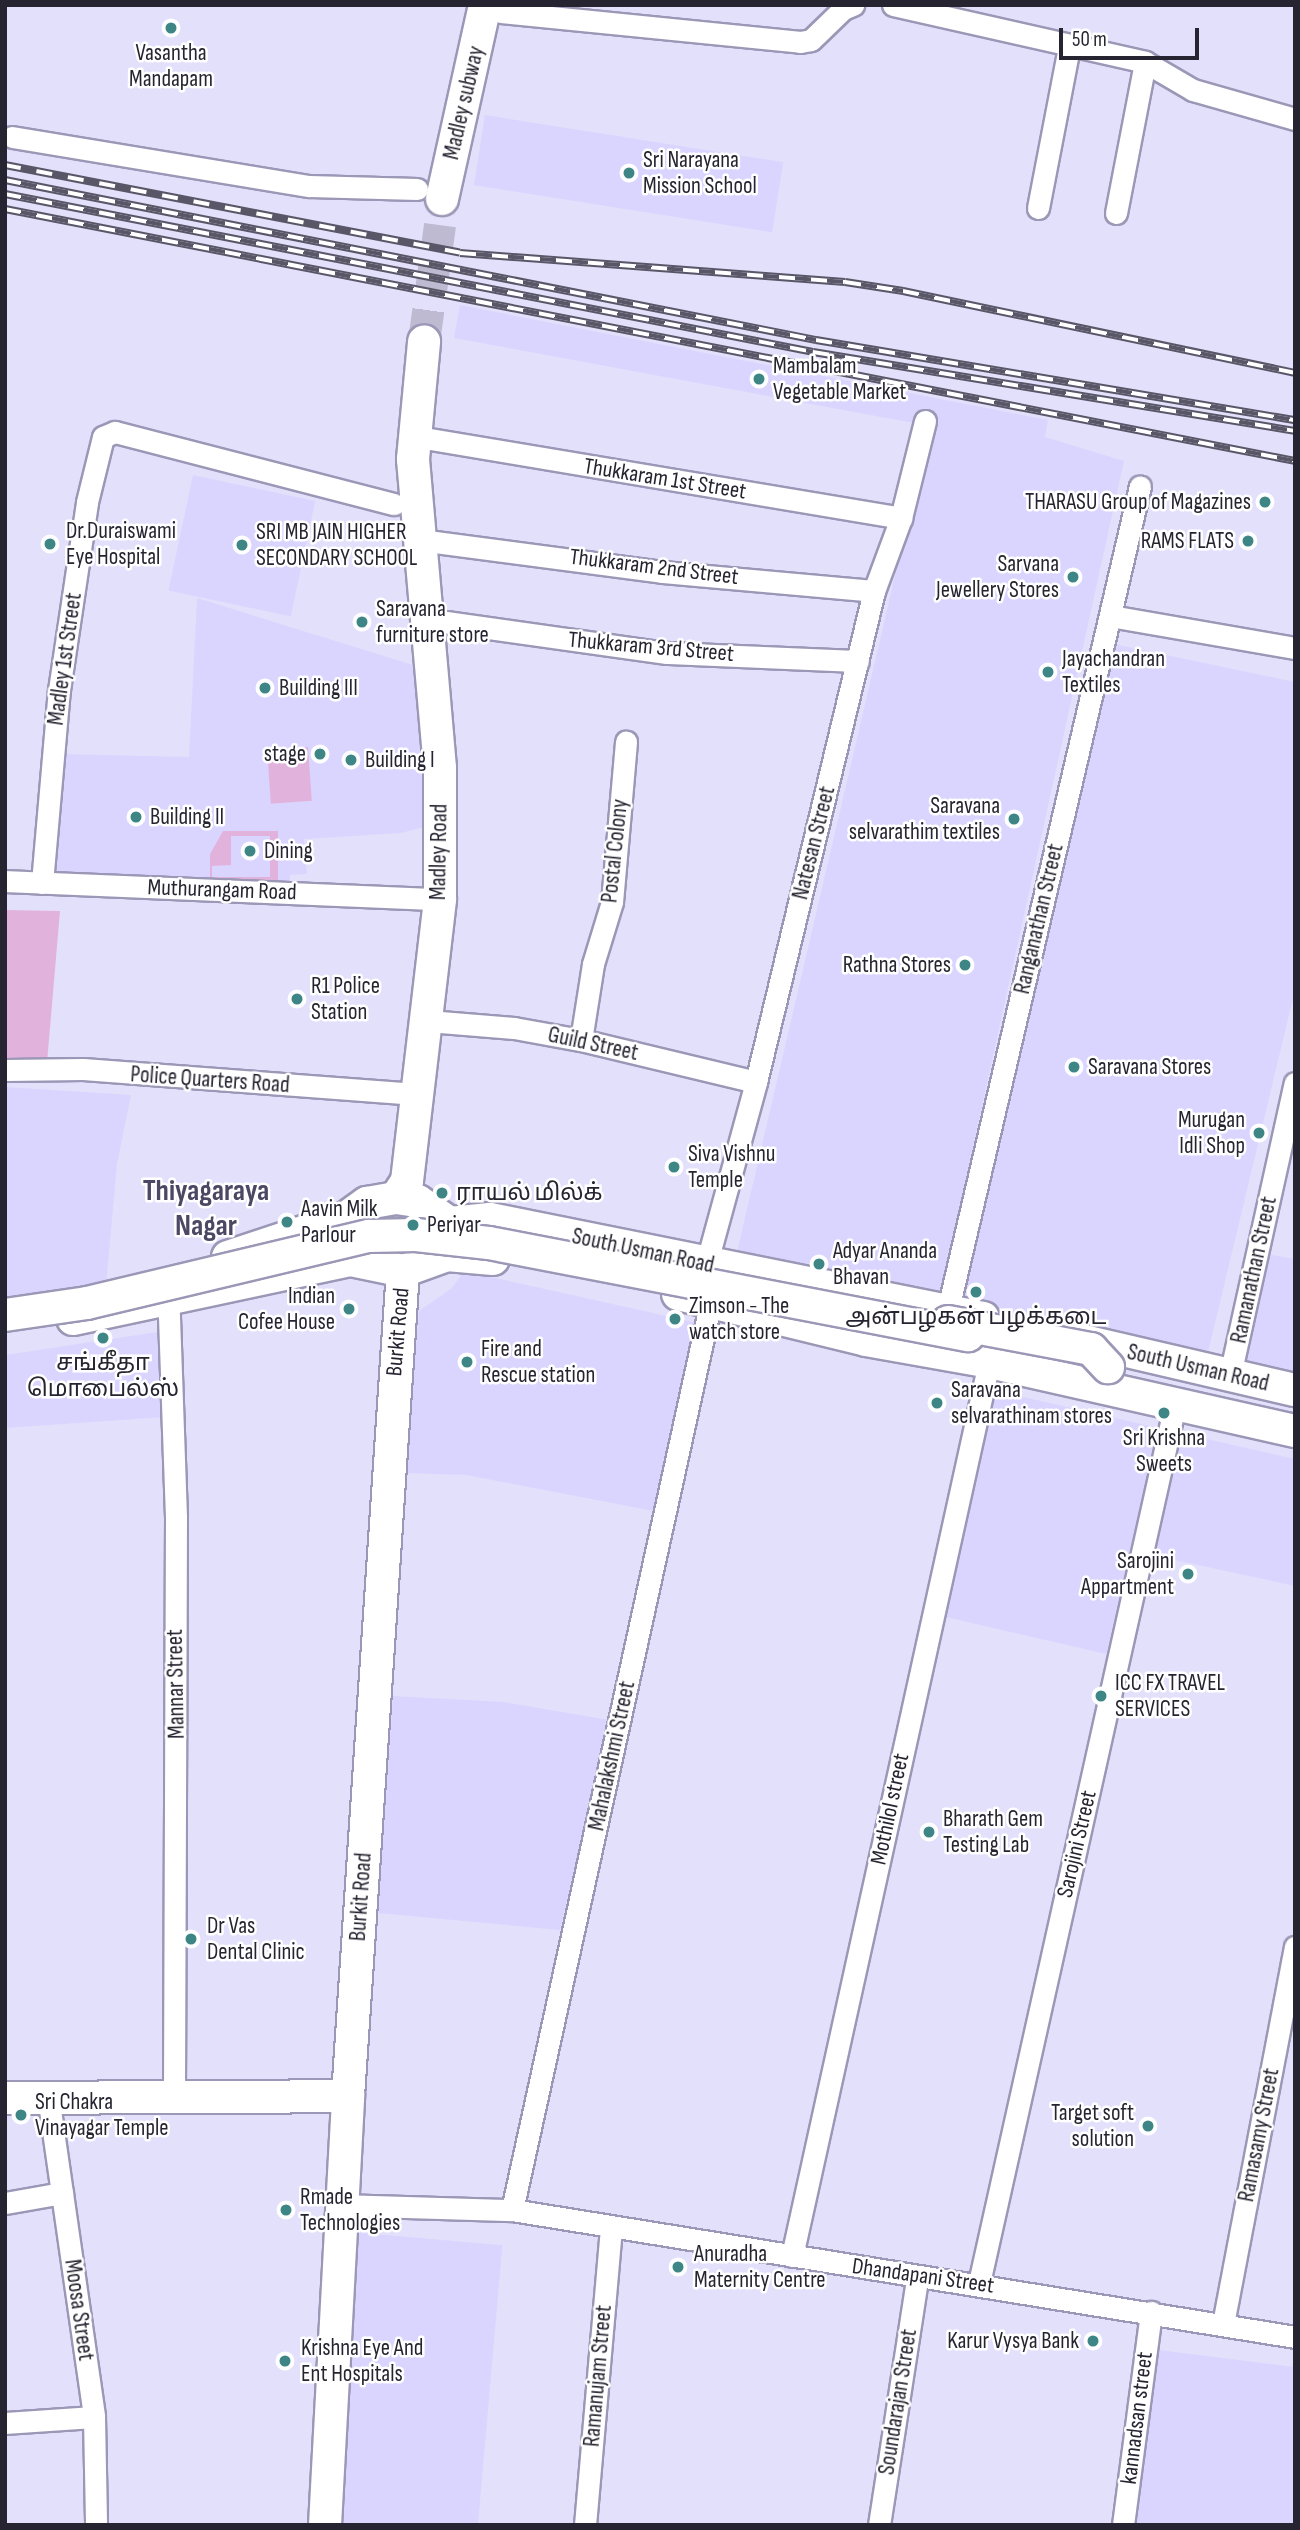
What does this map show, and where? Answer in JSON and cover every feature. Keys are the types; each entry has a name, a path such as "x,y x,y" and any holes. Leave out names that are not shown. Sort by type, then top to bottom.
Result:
{"main road":[{"name":"Madley subway","path":"435,206 490,8"},
{"path":"422,449 424,342"},
{"name":"Madley Road","path":"396,1198 407,1181 416,1094 428,1021 440,899 440,768 422,449"},
{"path":"5,1330 168,1287 346,1218 367,1203 396,1198 418,1201 450,1223 453,1240 447,1255"},
{"path":"346,1218 351,1260"},
{"path":"491,1219 498,1230 575,1248 1091,1349 1108,1367"},
{"name":"South Usman Road","path":"450,1223 491,1219 706,1265 935,1329 989,1362 1295,1432"},
{"name":"South Usman Road","path":"5,1315 87,1303 369,1236 416,1235 489,1243 935,1329 1230,1375 1295,1390"},
{"name":"South Usman Road","path":"403,1271 447,1255 470,1254 712,1301 866,1340 935,1329"},
{"path":"5,1304 168,1287 351,1260 403,1271"},
{"name":"Burkit Road","path":"325,2525 341,2205 403,1271"},
{"path":"935,1329 1295,1410"},
{"path":"1221,1415 1233,1410 1280,1421"},
{"path":"5,2098 174,2094 348,2096"}],"street":[{"path":"490,8 800,42 811,40 843,9 853,5"},
{"path":"893,5 1069,47 1146,62 1193,90 1295,119"},
{"path":"1038,208 1069,47"},
{"path":"1116,213 1146,62"},
{"path":"12,137 435,206"},
{"name":"Natesan Street","path":"706,1265 756,1082 874,592 901,518 925,421"},
{"name":"Madley 1st Street","path":"42,883 59,690 87,502 103,437 115,432 394,505"},
{"name":"Thukkaram 1st Street","path":"422,449 901,518"},
{"name":"Ranganathan Street","path":"935,1329 1140,486"},
{"name":"Thukkaram 2nd Street","path":"435,542 662,572 874,592"},
{"path":"1110,616 1295,648"},
{"name":"Thukkaram 3rd Street","path":"446,622 667,653 858,661"},
{"name":"Postal Colony","path":"581,1040 593,964 612,902 626,742"},
{"name":"Muthurangam Road","path":"5,881 440,899"},
{"name":"Guild Street","path":"428,1021 514,1028 581,1040 756,1082"},
{"name":"Police Quarters Road","path":"5,1070 83,1069 416,1094"},
{"name":"Ramanathan Street","path":"1230,1375 1295,1083"},
{"name":"Mannar Street","path":"168,1287 178,1796 174,2094"},
{"name":"Mahalakshmi Street","path":"512,2210 712,1301"},
{"name":"Mothilol street","path":"792,2256 989,1362"},
{"name":"Sarojini Street","path":"979,2283 1175,1405"},
{"name":"Ramasamy Street","path":"1223,2324 1295,1947"},
{"name":"Moosa Street","path":"48,2096 94,2417 96,2525"},
{"path":"5,2203 62,2193"},
{"name":"Dhandapani Street","path":"341,2205 512,2210 917,2279 979,2283 1295,2337"},
{"name":"Ramanujam Street","path":"584,2525 611,2228"},
{"name":"Soundarajan Street","path":"878,2525 917,2279"},
{"name":"kannadsan street","path":"1123,2525 1151,2312"},
{"path":"5,2423 94,2417"}],"shaded area":[{"name":"Sri Narayana Mission School","path":"485,115 783,162 772,232 474,185"},
{"path":"460,305 1048,420 1045,437 1124,461 936,1315 733,1269 930,426 454,338"},
{"name":"SRI MB JAIN HIGHER SECONDARY SCHOOL","path":"193,475 315,501 291,616 168,590"},
{"path":"197,598 413,665 432,825 401,833 304,839 307,874 290,875 290,887 48,878 60,754 189,757"},
{"path":"1114,644 1295,682 1295,990 1205,1365 952,1318"},
{"path":"308,747 312,801 271,804 267,750"},
{"path":"223,831 278,831 278,880 210,880 210,854","holes":["231,836 270,836 270,877 212,877 212,866 231,865"]},
{"path":"5,910 60,911 47,1063 5,1060"},
{"path":"5,1087 131,1095 117,1164 106,1285 5,1302"},
{"path":"1260,1253 1295,1259 1295,1382 1231,1368"},
{"path":"464,1271 707,1325 664,1513 466,1475 405,1473 419,1311 452,1288"},
{"path":"164,1331 166,1417 5,1428 5,1355"},
{"path":"985,1388 1158,1428 1106,1654 933,1614"},
{"path":"1176,1432 1295,1459 1295,1586 1147,1554"},
{"path":"393,1696 504,1702 609,1720 560,1930 378,1913"},
{"path":"351,2232 502,2245 478,2525 325,2524"},
{"path":"1151,2349 1295,2367 1295,2525 1135,2525"}],"tunnel":[{"path":"424,342 440,225"}],"railway":[{"path":"5,165 460,253 845,282 903,291 1295,373"},
{"path":"5,180 816,340 1295,420"},
{"path":"5,194 813,352 1295,431"},
{"path":"5,209 1295,461"}],"place":[{"name":"Vasantha Mandapam","path":"171,28"},
{"name":"Sri Narayana Mission School","path":"629,173"},
{"name":"Mambalam Vegetable Market","path":"759,379"},
{"name":"THARASU Group of Magazines","path":"1265,502"},
{"name":"RAMS FLATS","path":"1248,541"},
{"name":"Dr.Duraiswami Eye Hospital","path":"50,544"},
{"name":"SRI MB JAIN HIGHER SECONDARY SCHOOL","path":"242,545"},
{"name":"Sarvana Jewellery Stores","path":"1073,577"},
{"name":"Saravana furniture store","path":"362,622"},
{"name":"Jayachandran Textiles","path":"1048,672"},
{"name":"Building III","path":"265,688"},
{"name":"stage","path":"320,754"},
{"name":"Building I","path":"351,760"},
{"name":"Building II","path":"136,817"},
{"name":"Saravana selvarathim textiles","path":"1014,819"},
{"name":"Dining","path":"250,851"},
{"name":"Rathna Stores","path":"965,965"},
{"name":"R1 Police Station","path":"297,999"},
{"name":"Saravana Stores","path":"1074,1067"},
{"name":"Murugan Idli Shop","path":"1259,1133"},
{"name":"Siva Vishnu Temple","path":"674,1167"},
{"name":"ராயல் மில்க்","path":"442,1193"},
{"name":"Aavin Milk Parlour","path":"287,1222"},
{"name":"Periyar","path":"413,1225"},
{"name":"Adyar Ananda Bhavan","path":"819,1264"},
{"name":"அன்பழகன் பழக்கடை","path":"976,1292"},
{"name":"Indian Cofee House","path":"349,1309"},
{"name":"Zimson - The watch store","path":"675,1319"},
{"name":"சங்கீதா மொபைல்ஸ்","path":"103,1338"},
{"name":"Fire and Rescue station","path":"467,1362"},
{"name":"Saravana selvarathinam stores","path":"937,1403"},
{"name":"Sri Krishna Sweets","path":"1164,1413"},
{"name":"Sarojini Appartment","path":"1188,1574"},
{"name":"ICC FX TRAVEL SERVICES","path":"1101,1696"},
{"name":"Bharath Gem Testing Lab","path":"929,1832"},
{"name":"Dr Vas Dental Clinic","path":"191,1939"},
{"name":"Sri Chakra Vinayagar Temple","path":"21,2115"},
{"name":"Target soft solution","path":"1148,2126"},
{"name":"Rmade Technologies","path":"286,2210"},
{"name":"Anuradha Maternity Centre","path":"678,2267"},
{"name":"Karur Vysya Bank","path":"1093,2341"},
{"name":"Krishna Eye And Ent Hospitals","path":"285,2361"}],"district":[{"name":"Thiyagaraya Nagar","path":"206,1208"}]}
